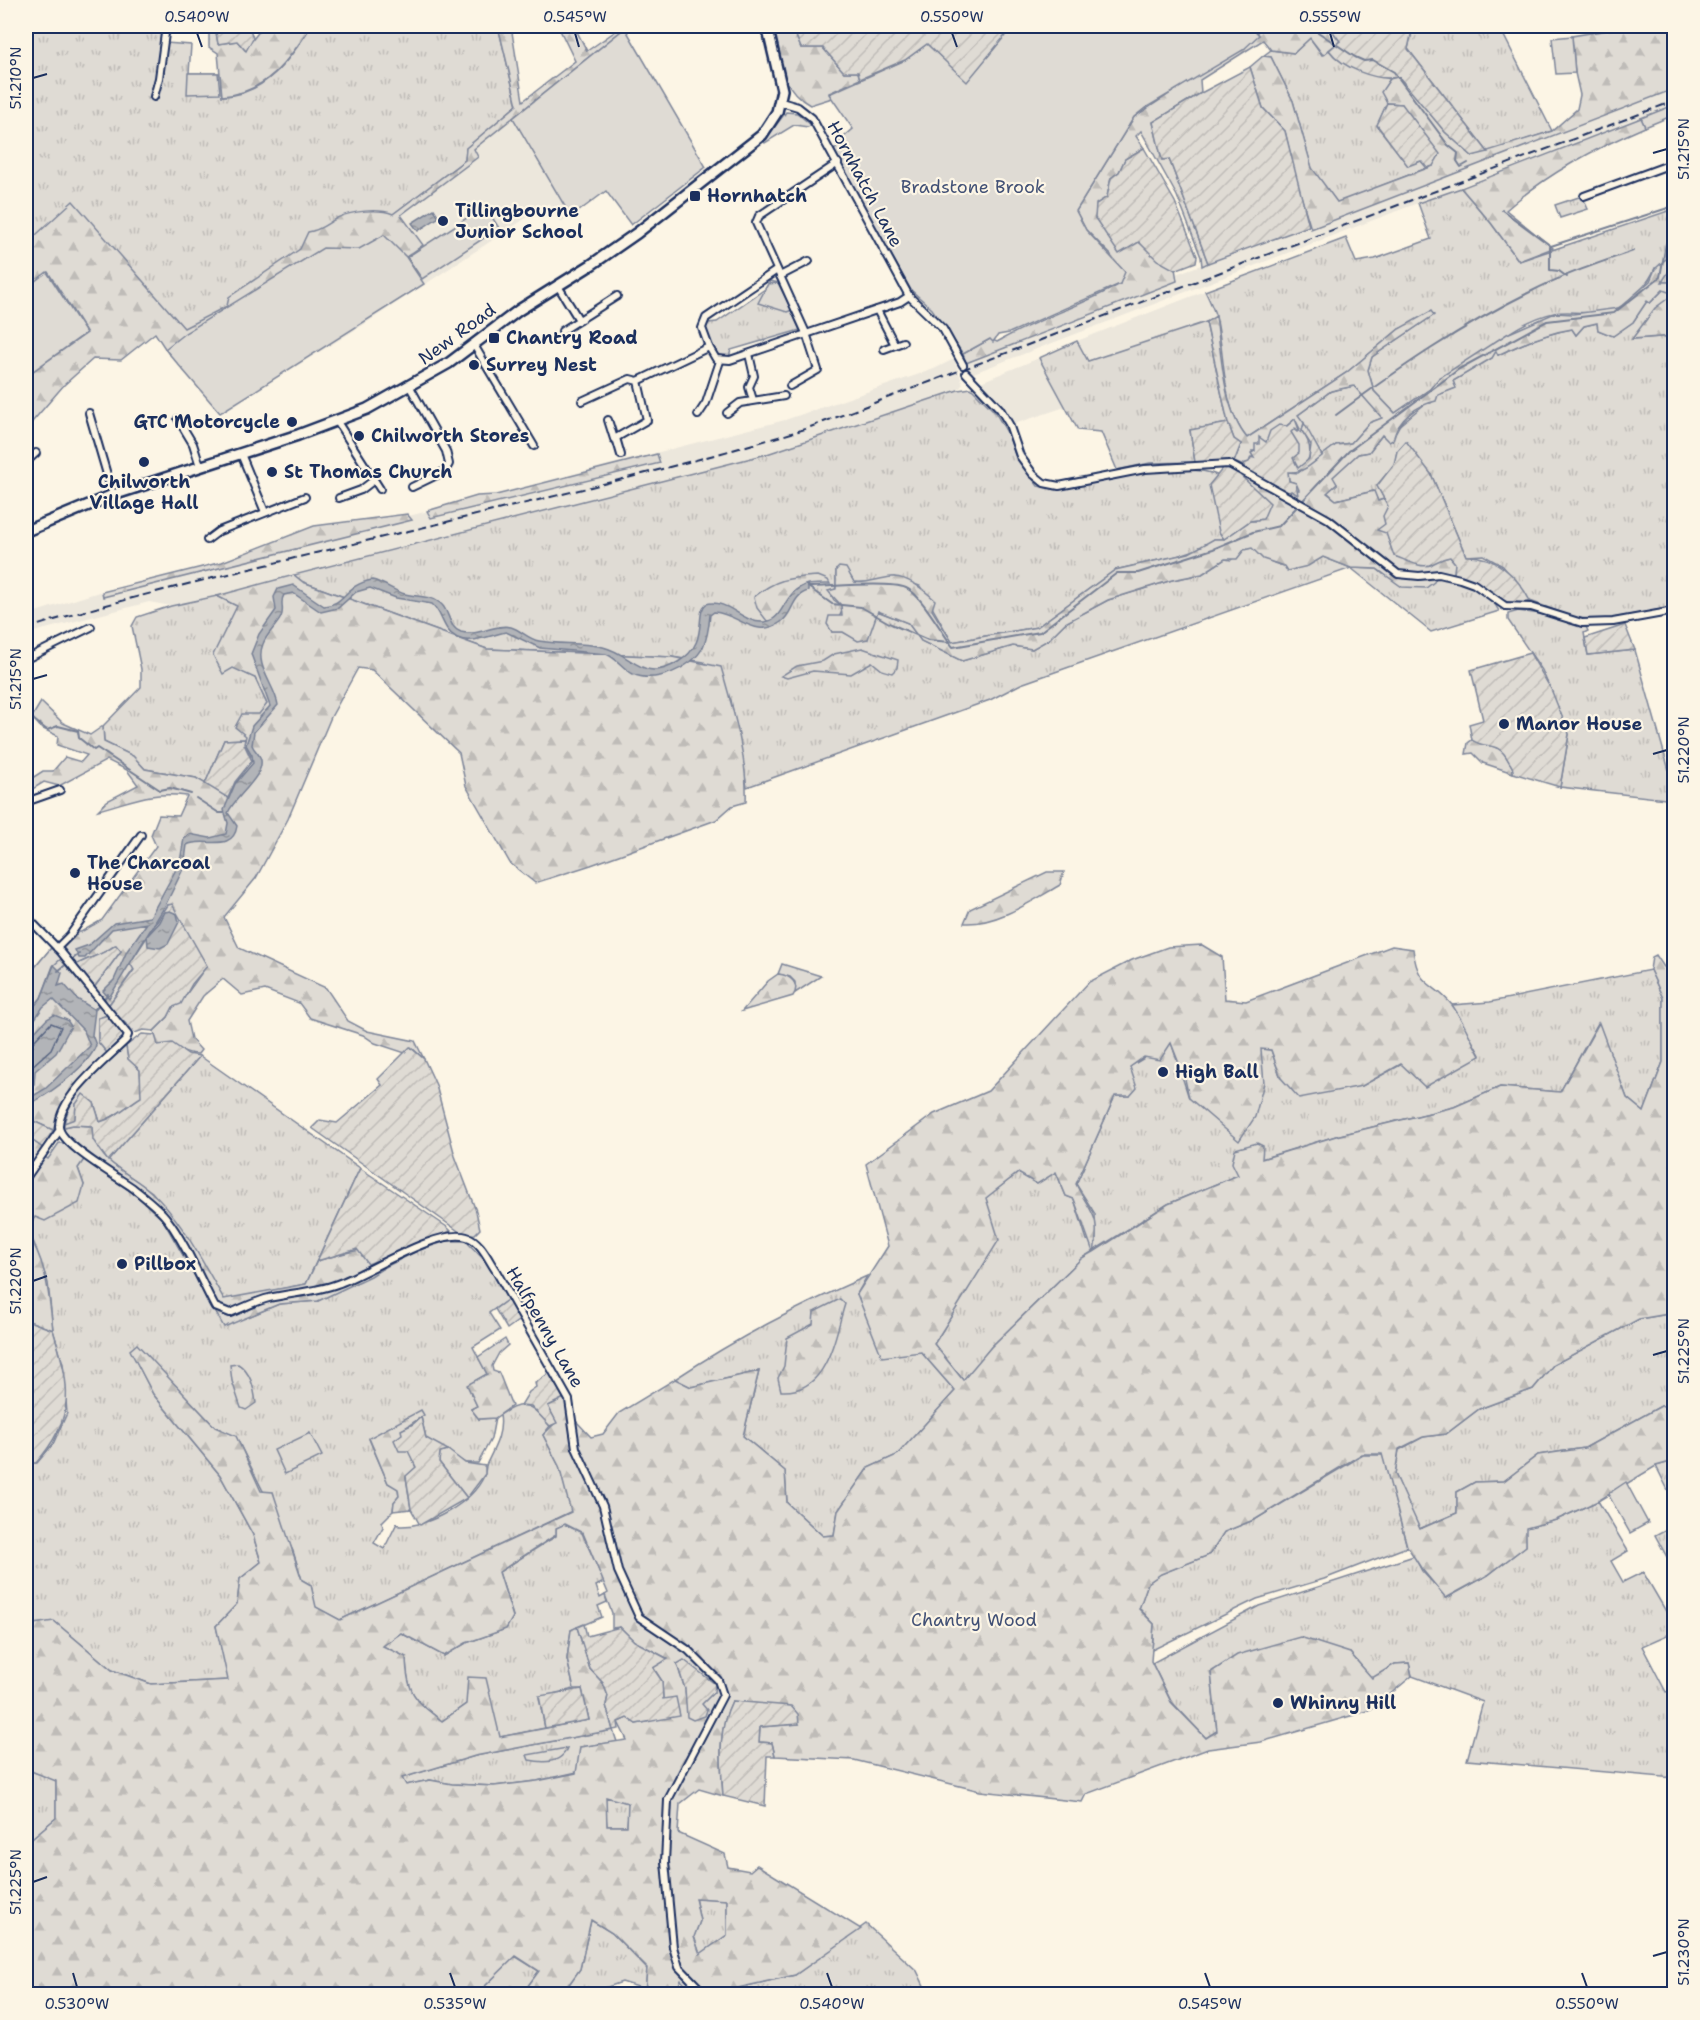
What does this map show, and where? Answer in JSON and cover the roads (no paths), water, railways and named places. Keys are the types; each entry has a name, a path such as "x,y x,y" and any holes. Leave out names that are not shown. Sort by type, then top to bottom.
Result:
{"main road":[{"path":"768,26 781,78 781,102"},
{"name":"New Road","path":"26,531 113,495 241,454 336,420 410,387 474,345 519,310 637,233 768,128 781,102"}],"street":[{"path":"154,97 166,26"},
{"name":"Hornhatch Lane","path":"781,102 798,106 812,118 909,296 943,328 963,365"},
{"path":"790,386 818,370 806,333 757,230 759,216 838,162"},
{"path":"1584,196 1674,163"},
{"path":"808,261 779,273 706,318 702,328 713,356 720,361 749,354 877,310 909,296"},
{"path":"558,286 579,320"},
{"path":"562,330 616,296"},
{"path":"877,310 895,345"},
{"path":"884,350 903,342"},
{"path":"474,345 534,446"},
{"path":"582,401 630,379 638,381 709,347"},
{"path":"749,354 754,376 749,387 753,400"},
{"path":"698,415 706,403 720,361"},
{"path":"966,373 1000,409 1009,424 1020,456 1033,474 1044,483 1059,486 1145,469 1229,464 1343,529 1398,574 1419,576 1439,574 1460,579 1474,584 1505,606 1531,607 1569,620 1596,624 1674,611"},
{"path":"616,438 647,420 638,381"},
{"path":"410,387 446,452 451,469 412,487"},
{"path":"727,413 740,403 784,396"},
{"path":"89,413 113,495"},
{"path":"178,419 193,444 200,466"},
{"path":"336,420 380,489"},
{"path":"608,420 621,455"},
{"path":"26,462 36,453"},
{"path":"241,454 265,512"},
{"path":"339,498 361,490 374,480"},
{"path":"207,540 219,531 305,497"},
{"path":"26,658 91,627"},
{"path":"26,802 60,790"},
{"path":"57,948 70,935 141,835"},
{"path":"26,916 57,948 128,1035 126,1040 88,1077 66,1104 58,1124 59,1131 26,1178"},
{"name":"Halfpenny Lane","path":"59,1131 69,1143 135,1190 167,1218 216,1307 230,1313 266,1299 337,1285 410,1250 444,1239 470,1237 484,1252 546,1354 569,1400 576,1448 603,1506 618,1570 639,1617 688,1650 718,1680 723,1695 668,1800 665,1862 673,1947 679,1967 705,1995"}],"water":[{"path":"434,209 439,217 418,231 412,223"},
{"path":"372,580 405,594 436,600 446,610 454,627 461,632 474,633 505,626 511,627 539,641 603,647 646,669 655,670 666,668 688,654 698,638 701,615 706,604 721,605 756,622 764,622 776,616 799,588 808,584 808,591 798,597 781,622 772,627 755,627 714,612 710,615 706,639 698,655 672,672 652,677 633,674 606,654 540,648 506,632 475,640 460,639 447,629 432,604 396,598 370,588 356,592 338,608 321,612 293,593 284,595 281,617 265,640 261,652 263,668 278,705 254,732 252,745 260,757 261,764 255,778 228,813 237,826 234,834 230,840 223,842 201,842 187,845 184,867 165,906 109,998 103,991 114,980 127,951 147,923 112,929 85,958 79,958 75,950 89,945 114,923 150,917 180,862 184,838 189,834 210,838 226,834 228,823 224,810 235,784 253,763 252,755 246,745 252,726 270,706 251,654 259,634 276,610 274,597 278,589 293,585 324,606 337,602 356,586"},
{"path":"170,911 177,914 179,922 168,944 160,948 148,946 147,936 160,922 165,912"},
{"path":"54,965 62,973 58,986 64,984 77,999 95,1010 92,1035 96,1045 85,1062 66,1080 26,1105 26,1100 45,1089 90,1046 84,1031 53,999 43,1007 26,1032 26,1016 41,998"},
{"path":"54,1015 67,1020 71,1026 56,1053 35,1071 34,1084 26,1088 26,1041 47,1019"}],"waterway":[{"path":"1309,26 1355,57 1364,61 1373,60 1394,72 1448,145 1458,153 1457,161 1461,167 1468,163"},
{"path":"1502,210 1551,246 1674,206"},
{"path":"808,587 873,585 906,588 925,606 953,647 1040,632 1117,573 1138,573 1213,549 1253,532 1279,526 1349,451 1459,369 1547,321 1614,313 1660,277 1666,244 1674,227"},
{"path":"1550,247 1550,270 1559,271 1567,277"},
{"path":"1336,415 1430,349 1504,305 1555,280 1633,251"},
{"path":"808,587 832,604 861,607 891,624 928,640 950,642"},
{"path":"26,714 47,730 58,726 78,731 79,738 94,750 97,748 160,790 170,788 191,794"},
{"path":"196,798 219,813 224,813"},
{"path":"58,971 79,954"},
{"path":"94,1010 108,994"}],"railway":[{"path":"26,629 141,596 601,485 805,429 1674,101"}],"place":[{"name":"Hornhatch","path":"695,196"},
{"name":"Tillingbourne Junior School","path":"443,221"},
{"name":"Chantry Road","path":"494,338"},
{"name":"Surrey Nest","path":"474,365"},
{"name":"GTC Motorcycle","path":"292,422"},
{"name":"Chilworth Stores","path":"359,436"},
{"name":"Chilworth Village Hall","path":"144,462"},
{"name":"St Thomas Church","path":"272,472"},
{"name":"Manor House","path":"1504,724"},
{"name":"The Charcoal House","path":"75,873"},
{"name":"High Ball","path":"1163,1072"},
{"name":"Pillbox","path":"122,1264"},
{"name":"Whinny Hill","path":"1278,1703"}],"park label":[{"name":"Bradstone Brook","path":"973,187"},
{"name":"Chantry Wood","path":"974,1620"}]}
